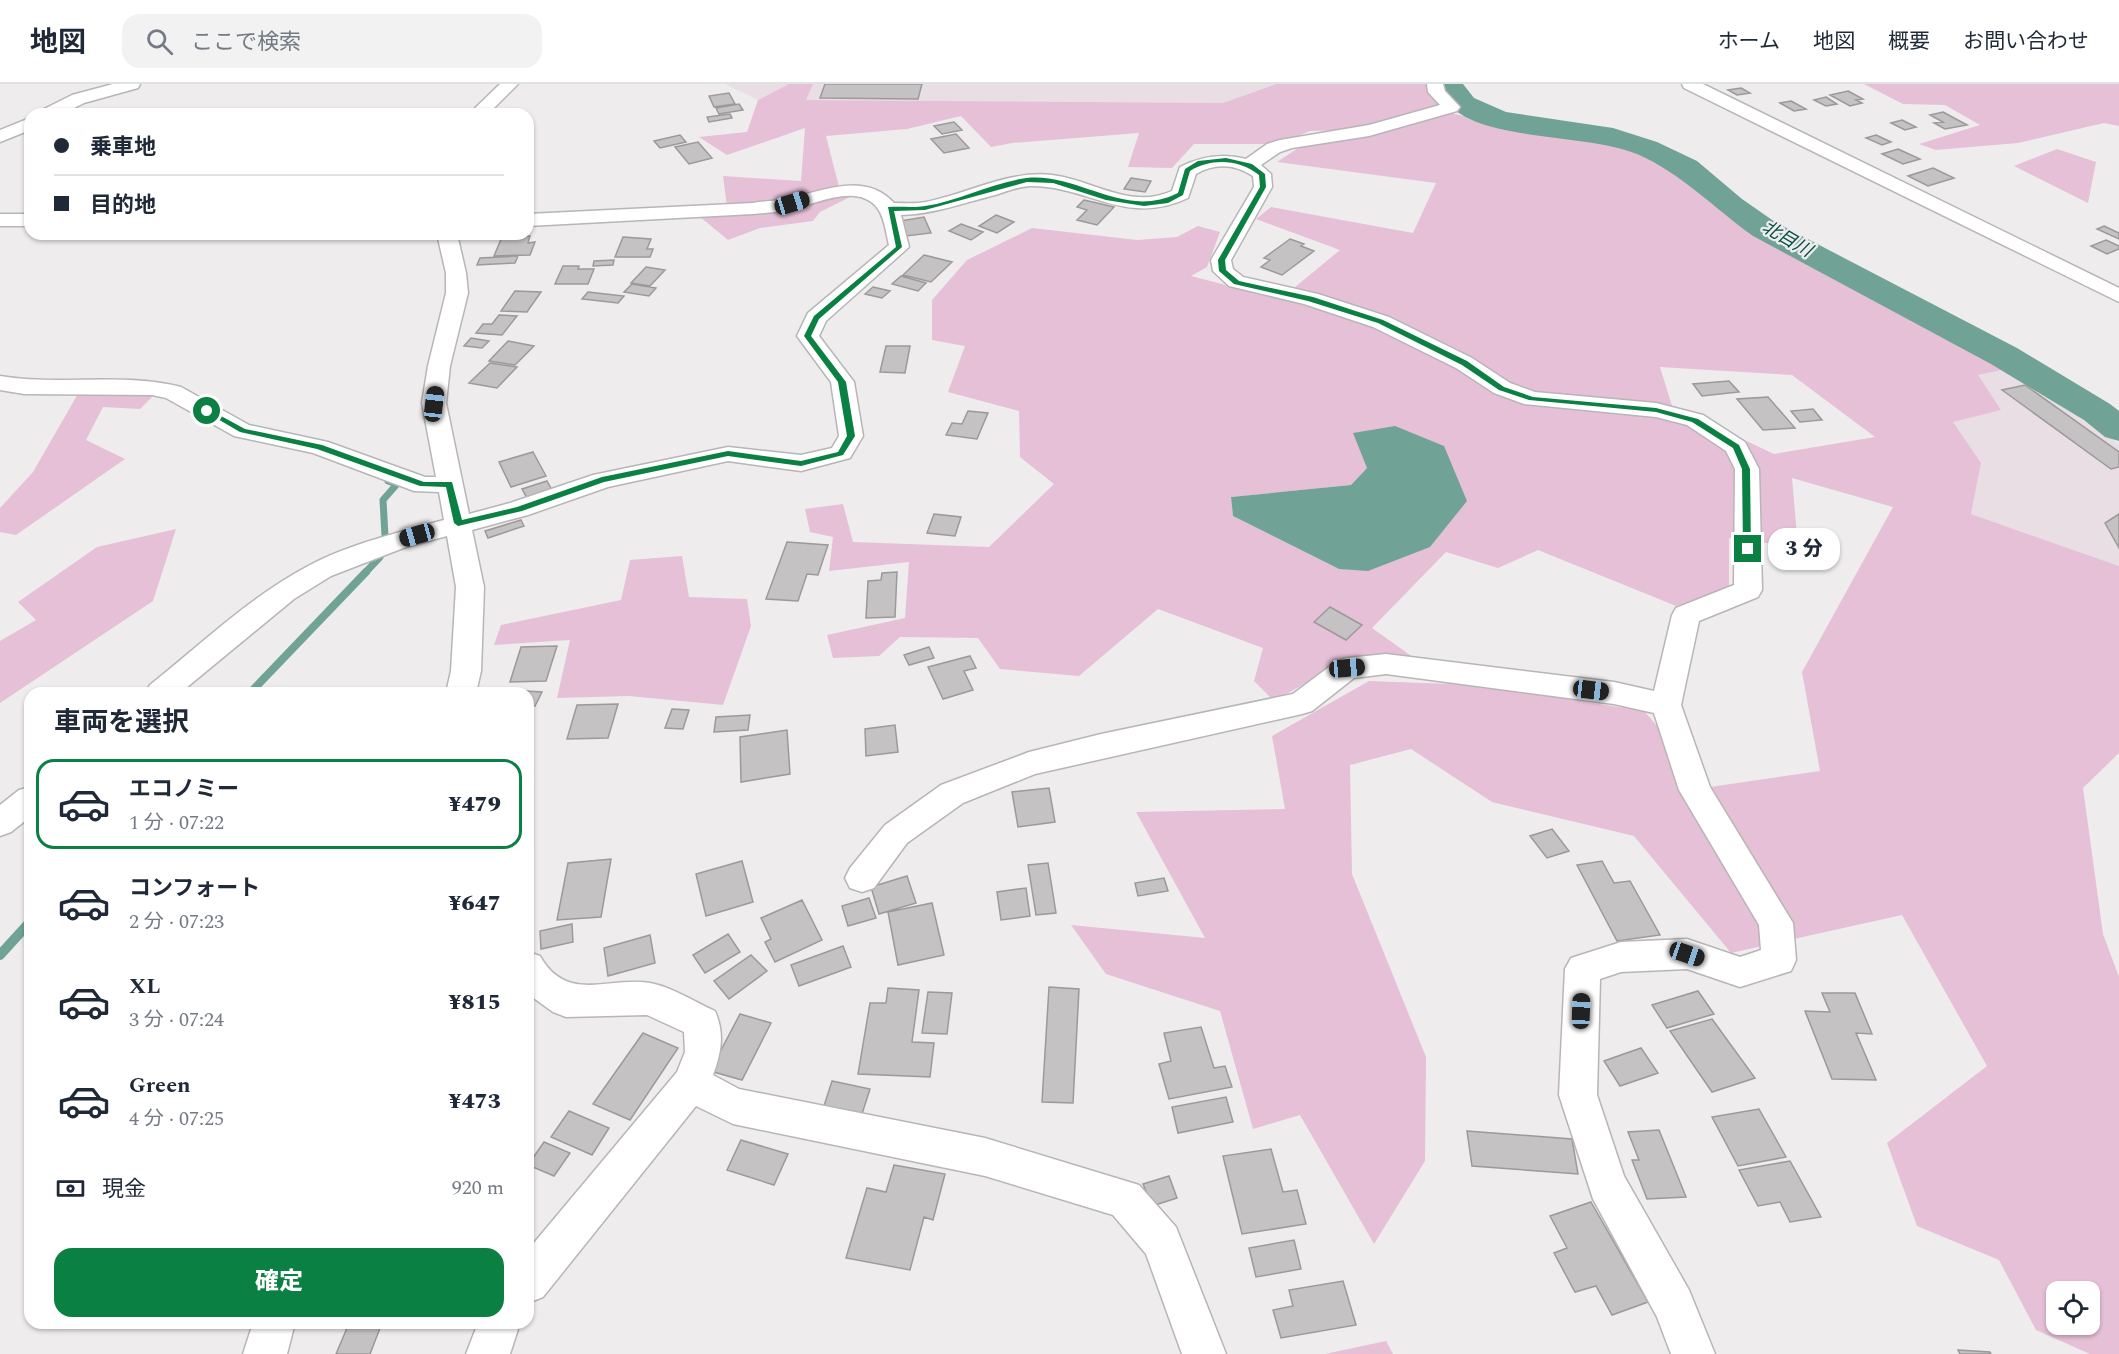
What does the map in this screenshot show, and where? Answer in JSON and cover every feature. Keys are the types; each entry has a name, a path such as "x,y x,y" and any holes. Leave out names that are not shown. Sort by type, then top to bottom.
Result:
{"street":[{"path":"60,108 78,99 132,84"},
{"path":"484,108 510,84"},
{"path":"1250,165 1261,153 1293,140 1356,134 1451,107 1437,92 1435,84"},
{"path":"1690,84 2119,296"},
{"path":"0,137 24,126"},
{"path":"890,209 925,208 1027,180 1053,181 1106,198 1144,204 1166,201 1181,194 1187,171 1201,162 1226,160 1250,165 1262,174 1263,187 1221,260 1223,271 1236,282 1310,299 1381,322 1464,363 1502,388 1532,399 1656,410 1695,420 1736,447 1746,469 1748,590 1686,615 1666,705 1695,790 1776,923 1779,960 1740,972 1687,954 1621,957 1582,969 1578,1095 1607,1185 1674,1305 1693,1354"},
{"path":"167,687 293,586 321,570 397,541 458,523 519,509 602,480 728,454 801,463 841,453 851,436 842,382 808,336 816,318 899,247 890,209 878,199 864,193 844,191 792,203 739,211 640,213 534,220"},
{"path":"0,220 24,220"},
{"path":"448,240 456,273 457,293 439,366 434,404 470,587 466,671 462,687"},
{"path":"0,383 24,387 152,388 173,392 242,431 319,447 423,485 450,484"},
{"path":"862,878 896,834 952,794 1029,764 1101,746 1302,703 1347,668 1386,664 1614,693 1666,705"},
{"path":"0,823 24,804"},
{"path":"534,978 566,1001 650,999 702,1023 703,1052 691,1083 534,1275"},
{"path":"691,1083 733,1107 985,1157 1125,1199 1162,1241 1204,1354"},
{"path":"265,1354 272,1329"},
{"path":"488,1354 497,1329"}],"shaded area":[{"path":"725,84 789,84 758,100"},
{"path":"789,84 813,84 806,100 1223,103 1276,84 1426,84 1449,113 1620,145 1674,166 1727,208 1766,232 2016,367 1978,375 2001,410 1953,422 1981,463 1971,514 2119,566 2119,753 2083,788 2103,934 2119,977 2119,1354 2090,1354 2047,1335 2100,1335 2100,1281 2046,1281 2046,1334 2036,1330 1999,1260 1917,1226 1887,1143 1987,1066 1902,915 1731,953 1634,836 1492,802 1411,749 1350,765 1352,874 1426,1057 1425,1161 1374,1244 1300,1115 1253,1129 1220,1011 1106,974 1071,925 1205,938 1136,812 1285,809 1272,736 1369,681 1477,685 1644,711 1710,787 1820,771 1802,672 1893,507 1792,478 1798,547 1729,538 1729,588 1676,606 1538,550 1498,568 1446,552 1372,628 1417,660 1345,661 1274,701 1254,681 1263,648 1158,609 1079,676 1000,669 978,638 900,637 879,656 833,658 827,635 905,618 909,562 829,571 833,537 810,532 805,509 843,504 853,542 989,547 1054,484 1020,457 1019,411 948,392 965,346 932,340 932,300 967,260 1032,228 1137,240 1177,237 1198,226 1220,232 1207,267 1191,276 1364,321 1376,313 1294,288 1340,250 1256,219 1271,207 1413,233 1436,183 1277,162 1306,143 1348,130 1310,131 1278,144 1194,144 1172,168 1128,167 1139,133 1012,143 991,147 961,116 907,129 826,136 839,187 788,200 727,206 723,176 801,181 805,128 727,155 699,137 747,132 758,100","holes":["1660,367 1792,375 1875,437 1774,454 1672,406","1367,468 1339,569 1233,516 1231,497 1351,485"]},
{"path":"813,84 1276,84 1223,103 805,100"},
{"path":"1864,84 2119,84 2119,126 2104,123 2018,143 1936,150 1919,144 1980,125 1945,105 1903,104"},
{"path":"2057,149 2096,162 2088,203 2014,166"},
{"path":"852,196 820,212 813,221 760,228 728,240 699,216 777,212 825,199"},
{"path":"2016,367 2119,444 2119,566 1971,514 1981,463 1952,422 2001,410 1977,375"},
{"path":"79,392 155,394 140,409 103,407 86,440 125,459 16,535 0,532 0,508 33,472"},
{"path":"1395,426 1444,446 1467,501 1430,547 1368,571 1339,569 1233,516 1231,497 1351,485 1367,468 1353,433"},
{"path":"176,529 153,601 0,703 0,641 36,620 18,602 97,547"},
{"path":"682,556 689,597 747,599 751,626 723,705 629,696 557,698 570,640 494,645 501,625 621,600 630,560"},
{"path":"1386,1341 1393,1354 1325,1354"}],"building":[{"path":"825,84 922,84 918,99 820,98"},
{"path":"1741,88 1750,93 1737,95 1728,90"},
{"path":"1848,91 1863,99 1856,100 1862,103 1850,106 1830,95"},
{"path":"729,93 735,104 714,107 709,96"},
{"path":"1826,97 1837,104 1826,106 1814,100"},
{"path":"1791,101 1806,109 1794,111 1780,103"},
{"path":"739,104 743,110 719,114 716,108"},
{"path":"1943,112 1967,125 1945,129 1934,123 1943,122 1930,115"},
{"path":"730,114 732,118 709,122 707,117"},
{"path":"1902,120 1916,127 1905,130 1891,123"},
{"path":"954,122 962,130 942,134 934,126"},
{"path":"956,134 969,148 944,153 931,139"},
{"path":"680,135 686,142 660,148 654,141"},
{"path":"1876,135 1891,142 1882,145 1866,138"},
{"path":"698,142 712,158 689,164 675,147"},
{"path":"1898,149 1920,159 1903,164 1882,154"},
{"path":"1933,168 1954,178 1928,186 1908,176"},
{"path":"1131,178 1151,181 1145,192 1124,189"},
{"path":"1084,200 1114,207 1097,225 1077,220 1087,210 1077,207"},
{"path":"996,215 1014,222 997,233 979,226"},
{"path":"924,217 931,233 906,236 900,221"},
{"path":"961,224 983,232 971,240 949,231"},
{"path":"2104,226 2119,233 2119,239 2097,229"},
{"path":"623,237 651,239 647,249 653,249 650,257 615,257"},
{"path":"1290,239 1314,251 1282,275 1261,267 1270,260 1264,258"},
{"path":"501,240 535,242 530,255 494,256"},
{"path":"2106,240 2119,246 2119,249 2107,254 2091,246"},
{"path":"924,255 952,262 931,282 903,275"},
{"path":"518,256 515,263 477,265 480,258"},
{"path":"614,260 613,265 593,266 594,261"},
{"path":"563,266 594,269 588,284 555,284"},
{"path":"646,267 665,270 650,286 631,283"},
{"path":"901,276 926,283 918,291 892,284"},
{"path":"632,284 656,288 649,296 624,292"},
{"path":"873,287 890,291 882,298 865,294"},
{"path":"515,291 541,292 527,312 501,311"},
{"path":"588,292 624,296 618,303 582,299"},
{"path":"499,315 517,316 502,335 476,333 483,324 492,324"},
{"path":"471,338 489,341 482,348 464,346"},
{"path":"508,341 534,346 515,365 489,361"},
{"path":"886,346 910,346 905,373 880,372"},
{"path":"490,363 517,367 497,388 469,383"},
{"path":"1729,381 1739,392 1702,396 1693,384"},
{"path":"2025,385 2119,452 2119,467 2111,469 2002,390"},
{"path":"1768,397 1795,428 1763,430 1737,399"},
{"path":"1813,409 1822,420 1800,422 1791,411"},
{"path":"968,411 988,413 977,439 946,435 952,423 962,424"},
{"path":"533,452 546,476 511,487 499,462"},
{"path":"547,481 552,490 527,498 522,489"},
{"path":"934,514 961,517 955,536 927,533"},
{"path":"2119,514 2119,548 2105,523"},
{"path":"521,520 524,526 488,538 485,531"},
{"path":"787,542 828,545 818,575 807,574 798,601 766,599"},
{"path":"897,572 895,617 866,618 868,581 881,580 882,573"},
{"path":"1330,607 1362,625 1346,640 1314,622"},
{"path":"557,646 546,681 510,682 521,647"},
{"path":"929,647 934,658 909,665 904,655"},
{"path":"970,656 976,668 964,671 973,690 943,699 928,667"},
{"path":"534,692 542,692 535,706"},
{"path":"618,704 608,738 567,739 577,705"},
{"path":"672,709 689,710 683,729 665,728"},
{"path":"750,715 748,730 714,732 716,717"},
{"path":"895,725 898,752 866,756 865,729"},
{"path":"787,730 790,774 741,782 740,737"},
{"path":"1049,788 1055,822 1018,827 1012,792"},
{"path":"1552,829 1569,851 1547,858 1530,836"},
{"path":"611,859 601,917 557,920 568,863"},
{"path":"742,861 753,902 706,916 696,874"},
{"path":"1602,861 1614,883 1630,881 1660,935 1617,941 1577,865"},
{"path":"1048,863 1056,913 1036,915 1028,865"},
{"path":"907,876 916,903 879,914 871,887"},
{"path":"1164,878 1168,891 1138,896 1135,883"},
{"path":"1026,888 1030,916 1001,920 997,892"},
{"path":"869,898 876,918 848,926 842,906"},
{"path":"802,900 822,940 775,962 765,942 771,939 761,918"},
{"path":"932,903 944,955 898,965 888,912"},
{"path":"572,924 573,942 541,949 540,931"},
{"path":"728,934 740,952 705,973 693,955"},
{"path":"650,935 655,963 608,976 604,948"},
{"path":"843,946 851,967 799,986 791,965"},
{"path":"751,955 767,971 729,999 714,981"},
{"path":"1049,987 1079,989 1073,1103 1042,1102"},
{"path":"888,988 919,990 912,1042 934,1043 930,1077 858,1074 870,1003 886,1003"},
{"path":"1698,991 1714,1014 1667,1028 1652,1005"},
{"path":"928,992 952,993 947,1034 922,1033"},
{"path":"1822,993 1855,993 1872,1034 1856,1033 1876,1080 1832,1079 1805,1011 1830,1012"},
{"path":"740,1014 771,1023 742,1080 710,1071"},
{"path":"1712,1019 1755,1078 1712,1092 1670,1031"},
{"path":"1201,1027 1214,1068 1225,1066 1232,1087 1169,1099 1159,1064 1171,1061 1164,1033"},
{"path":"643,1033 678,1048 630,1120 593,1104"},
{"path":"1641,1048 1658,1073 1620,1086 1604,1061"},
{"path":"832,1081 870,1089 862,1114 824,1106"},
{"path":"1226,1097 1233,1122 1178,1133 1172,1107"},
{"path":"1759,1109 1786,1157 1738,1166 1712,1117"},
{"path":"569,1111 609,1128 592,1155 551,1137"},
{"path":"1659,1130 1686,1197 1647,1199 1632,1160 1639,1160 1628,1132"},
{"path":"1467,1131 1572,1139 1578,1174 1472,1166"},
{"path":"741,1140 788,1154 774,1185 727,1170"},
{"path":"544,1142 570,1153 554,1176 534,1168 534,1156"},
{"path":"1271,1149 1283,1192 1297,1190 1306,1224 1242,1234 1223,1156"},
{"path":"1790,1161 1821,1217 1790,1222 1780,1202 1758,1206 1739,1170"},
{"path":"894,1165 945,1174 933,1220 924,1217 910,1270 846,1258 867,1188 886,1192"},
{"path":"1169,1176 1177,1198 1152,1206 1143,1184"},
{"path":"1591,1202 1648,1302 1612,1315 1596,1286 1575,1292 1554,1253 1567,1248 1550,1216"},
{"path":"1294,1240 1301,1269 1256,1277 1249,1248"},
{"path":"1343,1281 1356,1325 1281,1338 1273,1310 1293,1306 1289,1290"},
{"path":"347,1329 380,1329 370,1354 336,1354"},
{"path":"1958,1350 1990,1352 1991,1354 1960,1354"}],"waterway":[{"name":"北目川","path":"1450,84 1459,99 1486,115 1503,120 1613,137 1647,148 1686,167 1731,206 1764,229 2004,356 2097,412 2119,429"},
{"path":"385,536 383,500 397,484 388,481"},
{"path":"365,573 380,557"},
{"path":"256,687 366,572"},
{"path":"0,955 24,929"}],"route":[{"path":"207,411 242,431 319,447 423,485 450,484 458,523 519,509 602,480 728,454 801,463 841,453 851,436 842,382 808,336 816,318 899,247 890,209 925,208 1027,180 1053,181 1106,198 1144,204 1166,201 1181,194 1187,171 1201,162 1226,160 1250,165 1262,174 1263,187 1221,260 1223,271 1236,282 1310,299 1381,322 1464,363 1502,388 1532,399 1656,410 1695,420 1736,447 1746,469 1748,549"}]}
